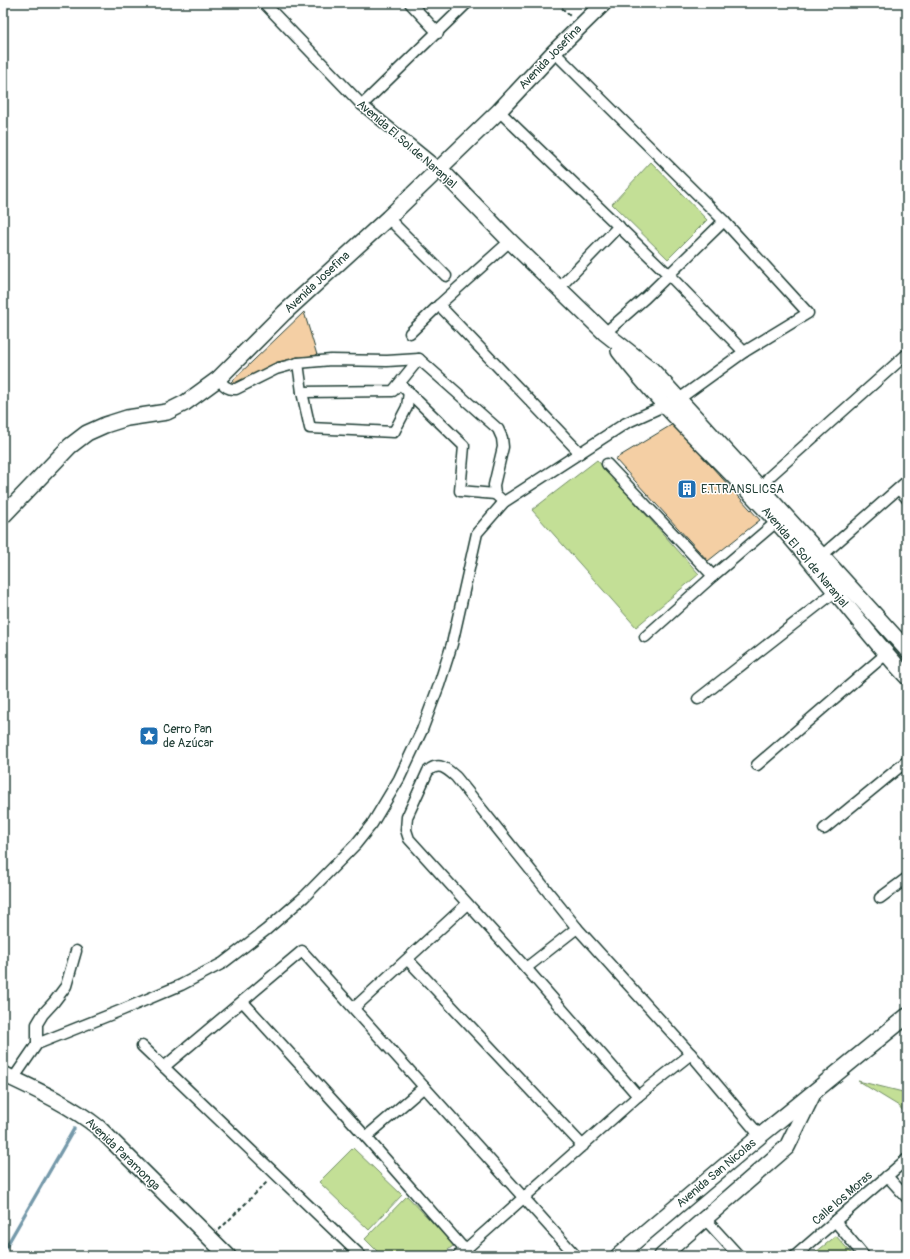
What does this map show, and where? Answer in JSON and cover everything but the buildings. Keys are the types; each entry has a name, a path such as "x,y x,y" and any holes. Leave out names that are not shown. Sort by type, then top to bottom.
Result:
{"street":[{"name":"Avenida El Sol de Naranjal","path":"264,3 362,105 438,168 510,241 605,333 652,370 673,402 818,559 907,650"},
{"path":"410,3 438,32"},
{"path":"362,105 467,3"},
{"name":"Avenida Josefina","path":"3,516 70,446 87,433 127,418 167,412 185,403 218,379 284,313 388,218 438,168 499,111 554,52 604,3"},
{"path":"8,1076 37,1044 181,985 223,963 266,930 304,897 356,844 372,824 399,779 422,730 439,685 452,644 477,533 504,502 626,423 673,402 744,352 808,313 724,221 554,52"},
{"path":"499,111 669,275 744,352"},
{"path":"388,218 446,276"},
{"path":"605,333 669,275 724,221"},
{"path":"559,288 619,226"},
{"path":"410,333 510,241"},
{"path":"439,305 580,452"},
{"path":"758,493 770,477 907,354"},
{"path":"218,379 226,388 230,390 236,389 276,370 298,363 330,360 387,361 419,359 498,429 502,438 503,447 494,485 495,494"},
{"path":"302,392 393,391 419,359"},
{"path":"298,363 302,392 310,428 394,432 407,407 409,392"},
{"path":"400,384 464,446 460,491 495,494 504,502"},
{"path":"607,464 713,576"},
{"path":"818,559 907,481"},
{"path":"899,489 907,499"},
{"path":"644,638 780,518"},
{"name":"Avenida El Sol de Naranjal","path":"818,559 836,591 886,654 907,677"},
{"path":"698,699 836,591"},
{"path":"757,765 886,654"},
{"path":"824,829 907,761"},
{"path":"638,1096 526,968 409,839 406,830 407,817 428,771 433,767 439,766 448,769 456,777 577,928 691,1054 760,1136"},
{"path":"880,898 907,878"},
{"path":"354,1008 408,960 467,904"},
{"path":"526,968 577,928"},
{"path":"37,1044 37,1024 43,1014 66,986 76,951"},
{"path":"164,1067 244,1002 302,951 576,1256"},
{"path":"408,960 583,1146"},
{"path":"244,1002 366,1137 462,1253 638,1096 691,1054"},
{"name":"Avenida San Nicolas","path":"618,1256 814,1091 907,1016"},
{"path":"142,1046 362,1256"},
{"name":"Avenida Paramonga","path":"8,1076 63,1103 90,1121 228,1256"},
{"path":"366,1137 424,1087"},
{"name":"Avenida San Nicolas","path":"662,1256 788,1146 814,1091"},
{"name":"Calle los Moras","path":"795,1256 907,1159"},
{"path":"887,1176 907,1198"},
{"path":"705,1219 739,1256"},
{"path":"835,1221 864,1256"}],"path":[{"path":"557,3 580,26"},
{"path":"209,1239 275,1174"}],"green space":[{"path":"651,162 707,220 668,259 612,204"},
{"path":"597,460 699,574 636,627 532,510"},
{"path":"858,1081 907,1093 907,1116 899,1106"},
{"path":"353,1148 402,1195 369,1230 319,1182"},
{"path":"407,1196 454,1245 441,1256 382,1256 365,1239"},
{"path":"836,1236 854,1256 811,1256"}],"waterway":[{"path":"3,1252 74,1129"}],"place":[{"name":"E.T.TRANSLICSA","path":"687,489"},
{"name":"Cerro Pan de Azúcar","path":"149,736"}]}
